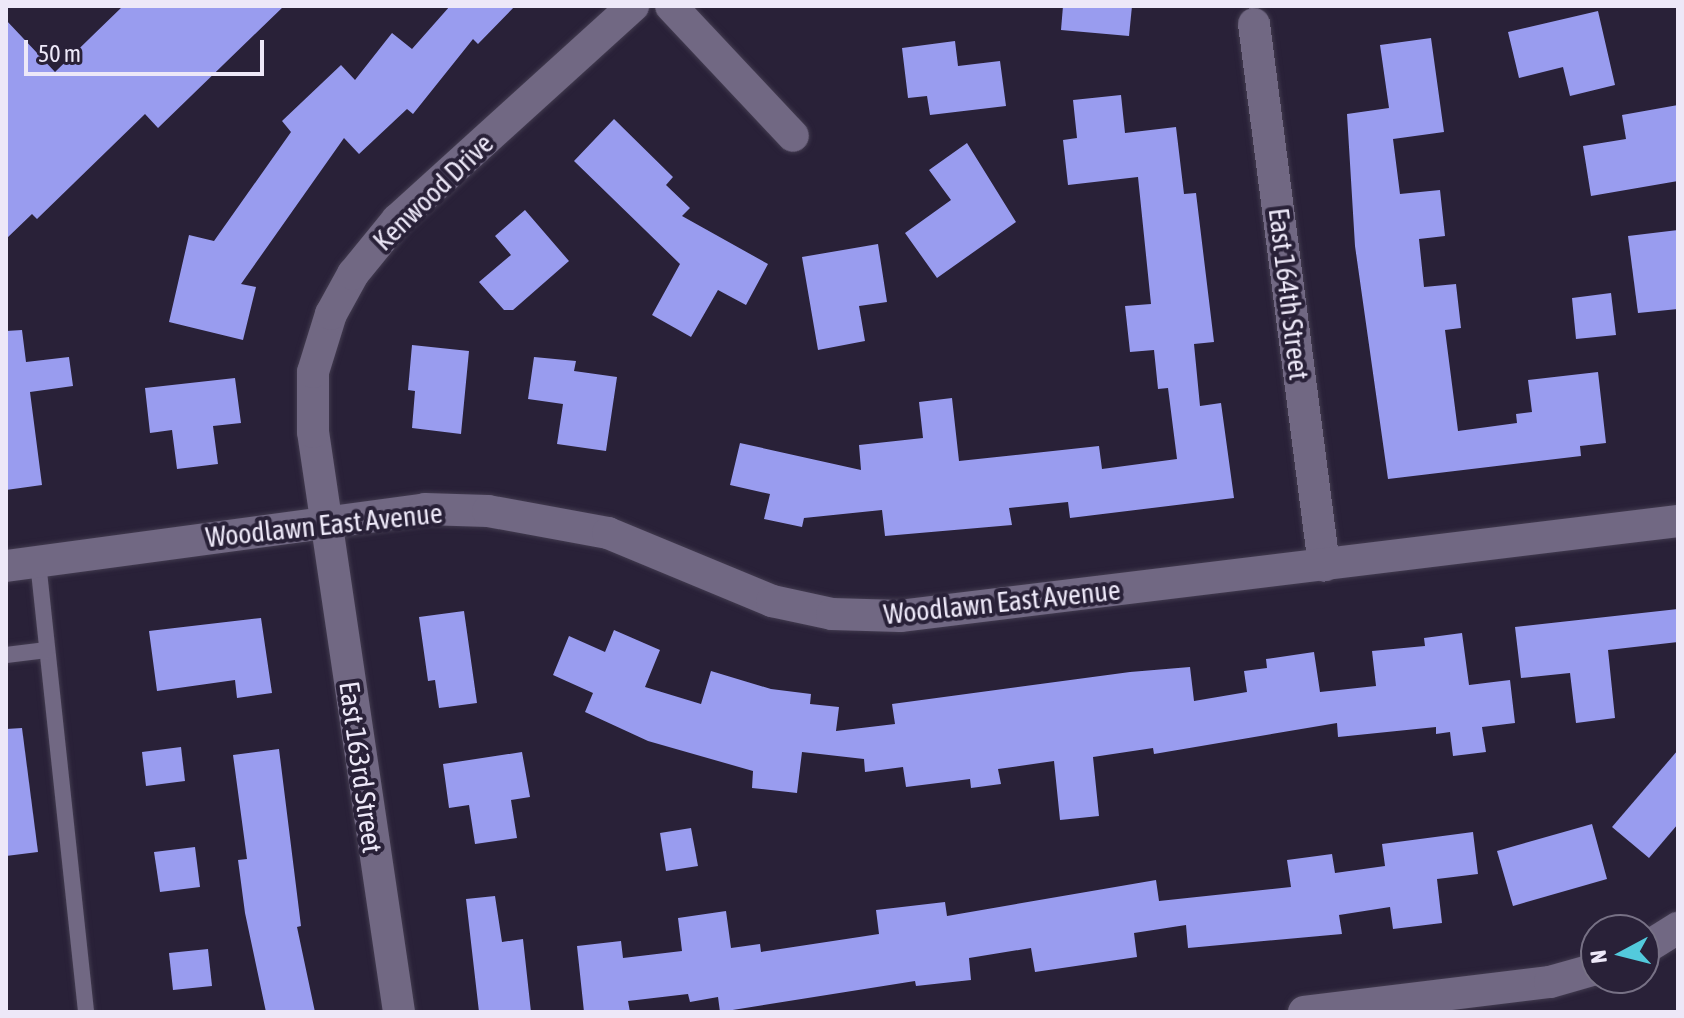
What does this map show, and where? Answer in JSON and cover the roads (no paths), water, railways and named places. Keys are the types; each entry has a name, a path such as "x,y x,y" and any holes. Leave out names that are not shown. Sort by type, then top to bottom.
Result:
{"street":[{"name":"Kenwood Drive","path":"326,520 313,432 313,372 331,314 353,274 397,220 633,6"},
{"path":"671,6 793,136"},
{"name":"East 164th Street","path":"1254,24 1324,565"},
{"name":"Woodlawn East Avenue","path":"6,566 326,520 425,509 551,520 608,533 772,601 832,614 900,616 1678,521"},
{"name":"East 163rd Street","path":"326,520 399,1012"},
{"path":"1660,939 1678,928"},
{"path":"1304,1012 1550,982 1580,974"}],"lane":[{"path":"38,562 86,1012"},
{"path":"6,655 47,650"}]}
